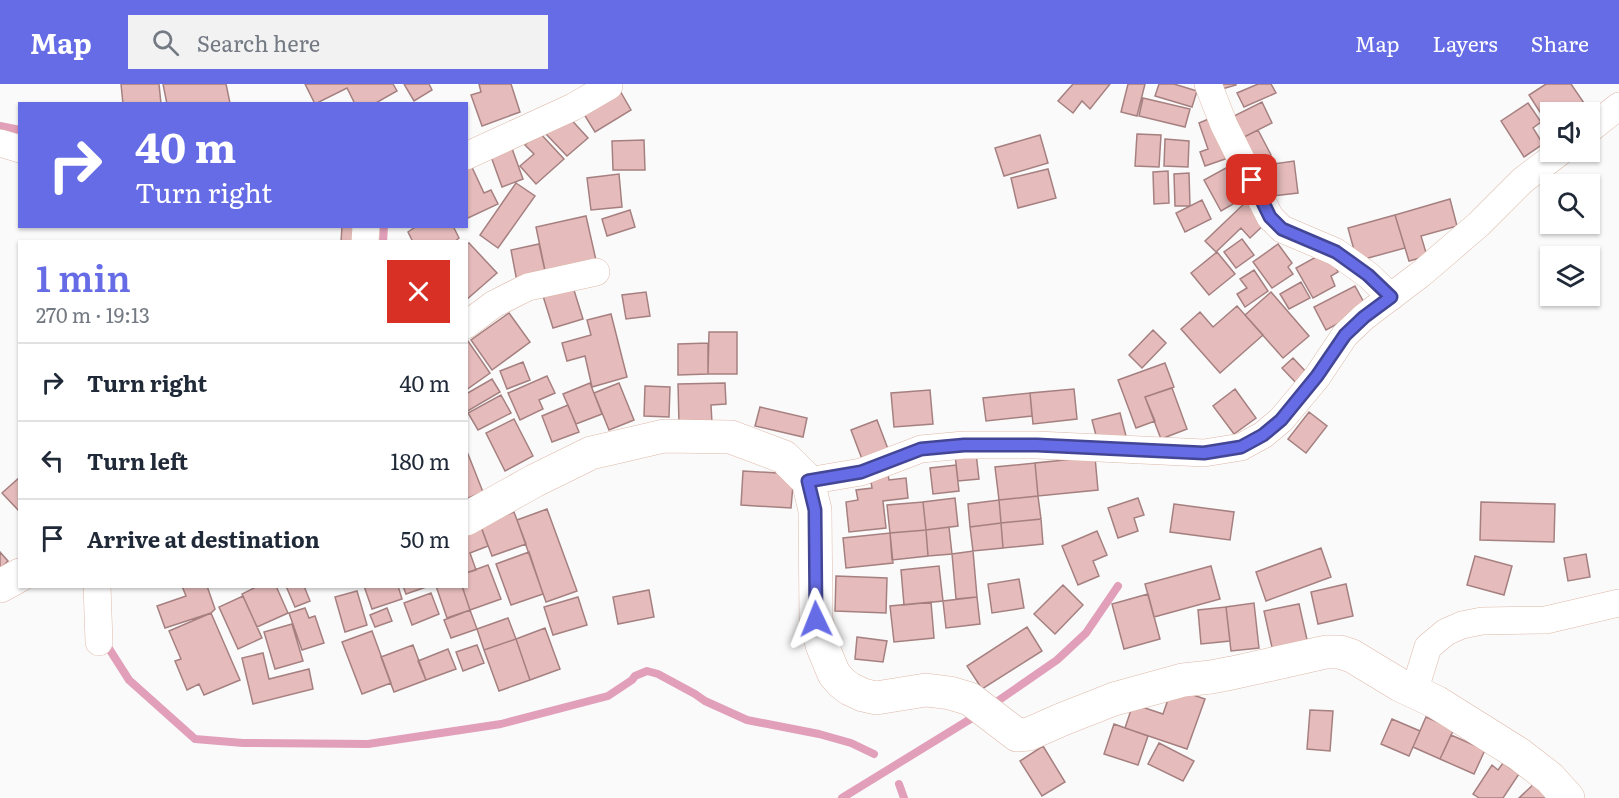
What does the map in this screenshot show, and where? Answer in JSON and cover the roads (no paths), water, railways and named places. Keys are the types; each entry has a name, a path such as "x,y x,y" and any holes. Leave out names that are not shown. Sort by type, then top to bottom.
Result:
{"street":[{"path":"1208,84 1224,125 1270,217 1282,229 1336,252 1368,275 1391,297"},
{"path":"468,155 573,107 609,86"},
{"path":"1600,121 1619,106"},
{"path":"0,143 18,148"},
{"path":"808,481 861,472 921,449 964,445 1048,445 1204,453 1241,447 1263,435 1281,420 1317,376 1345,335 1364,317 1422,273 1479,224 1523,180 1547,162"},
{"path":"468,324 494,304 528,287 596,272"},
{"path":"468,518 534,481 591,453 664,436 731,437 784,457 808,481 815,510 816,619 822,645 834,674 842,683 863,695 876,698 926,690 950,693 970,699 1017,735 1029,734 1114,699 1183,680 1210,677 1326,652 1341,652 1436,702 1519,754 1550,778 1568,798"},
{"path":"0,586 18,576"},
{"path":"97,588 99,642"},
{"path":"1414,692 1428,647 1446,632 1462,625 1482,621 1546,620 1619,603"}],"waterway":[{"path":"0,126 18,130"},
{"path":"383,240 384,228"},
{"path":"992,705 1057,660 1086,633 1118,586"},
{"path":"107,642 129,680 195,739 243,743 368,744 501,724 608,696 635,676 647,671 658,674 705,701 747,720 819,734 851,743 874,754"},
{"path":"842,798 977,715"},
{"path":"899,784 904,798"}]}
